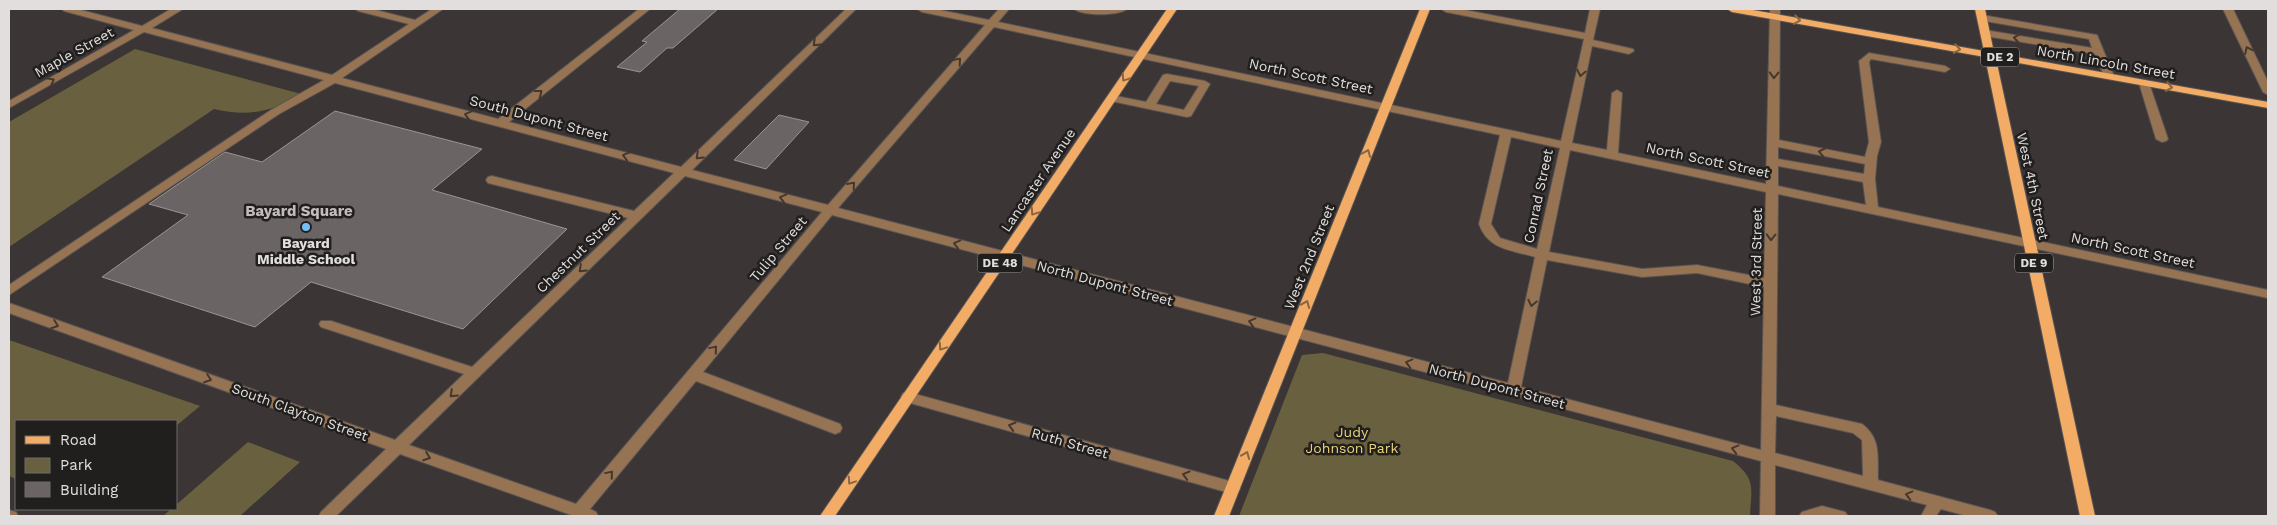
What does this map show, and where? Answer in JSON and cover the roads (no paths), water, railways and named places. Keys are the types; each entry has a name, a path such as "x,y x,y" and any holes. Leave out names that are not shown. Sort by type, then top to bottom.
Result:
{"main road":[{"name":"Lancaster Avenue","path":"827,516 1172,9"},
{"name":"West 2nd Street","path":"1221,516 1424,9"},
{"name":"North Lincoln Street","path":"1732,9 1775,13 1990,55 2268,105"},
{"name":"West 4th Street","path":"1981,13 2088,516"}],"street":[{"name":"South Dupont Street","path":"68,9 1004,256"},
{"name":"Maple Street","path":"9,105 178,9"},
{"path":"361,9 416,23"},
{"path":"9,291 275,112 318,90 438,9"},
{"path":"500,123 644,9"},
{"name":"Chestnut Street","path":"326,516 851,9"},
{"name":"North Scott Street","path":"922,9 2268,294"},
{"name":"Tulip Street","path":"585,514 693,374 830,210 1004,9"},
{"path":"1079,9 1108,12 1122,9"},
{"path":"1446,9 1589,39 1629,51"},
{"name":"Conrad Street","path":"1513,390 1596,9"},
{"path":"2228,9 2268,92"},
{"name":"West 3rd Street","path":"1767,516 1775,13"},
{"path":"1981,13 2093,37 2109,76"},
{"path":"1985,32 2099,52"},
{"path":"1872,210 1869,179 1870,162 1875,142 1864,61 1869,56 1945,69"},
{"path":"1111,98 1149,106 1187,114 1205,84 1166,77 1149,106"},
{"path":"2144,83 2162,139"},
{"path":"1612,154 1617,93"},
{"path":"1506,132 1503,153 1485,224 1488,232 1496,241 1542,255 1642,273 1697,269 1770,284"},
{"path":"1773,142 1870,162"},
{"path":"1772,160 1869,179"},
{"path":"492,180 637,216"},
{"name":"North Dupont Street","path":"1004,256 1990,516"},
{"name":"South Clayton Street","path":"9,308 585,514"},
{"path":"326,324 475,373"},
{"path":"693,374 835,428"},
{"name":"Ruth Street","path":"908,397 1233,488"},
{"path":"1768,409 1857,428 1866,434 1871,485"},
{"path":"1928,516 1937,502"},
{"path":"1807,516 1822,512 1840,516"}],"place":[{"name":"Bayard Middle School","path":"306,227"}],"district":[{"name":"Bayard Square","path":"299,211"}],"park label":[{"name":"Judy Johnson Park","path":"1352,440"}]}
